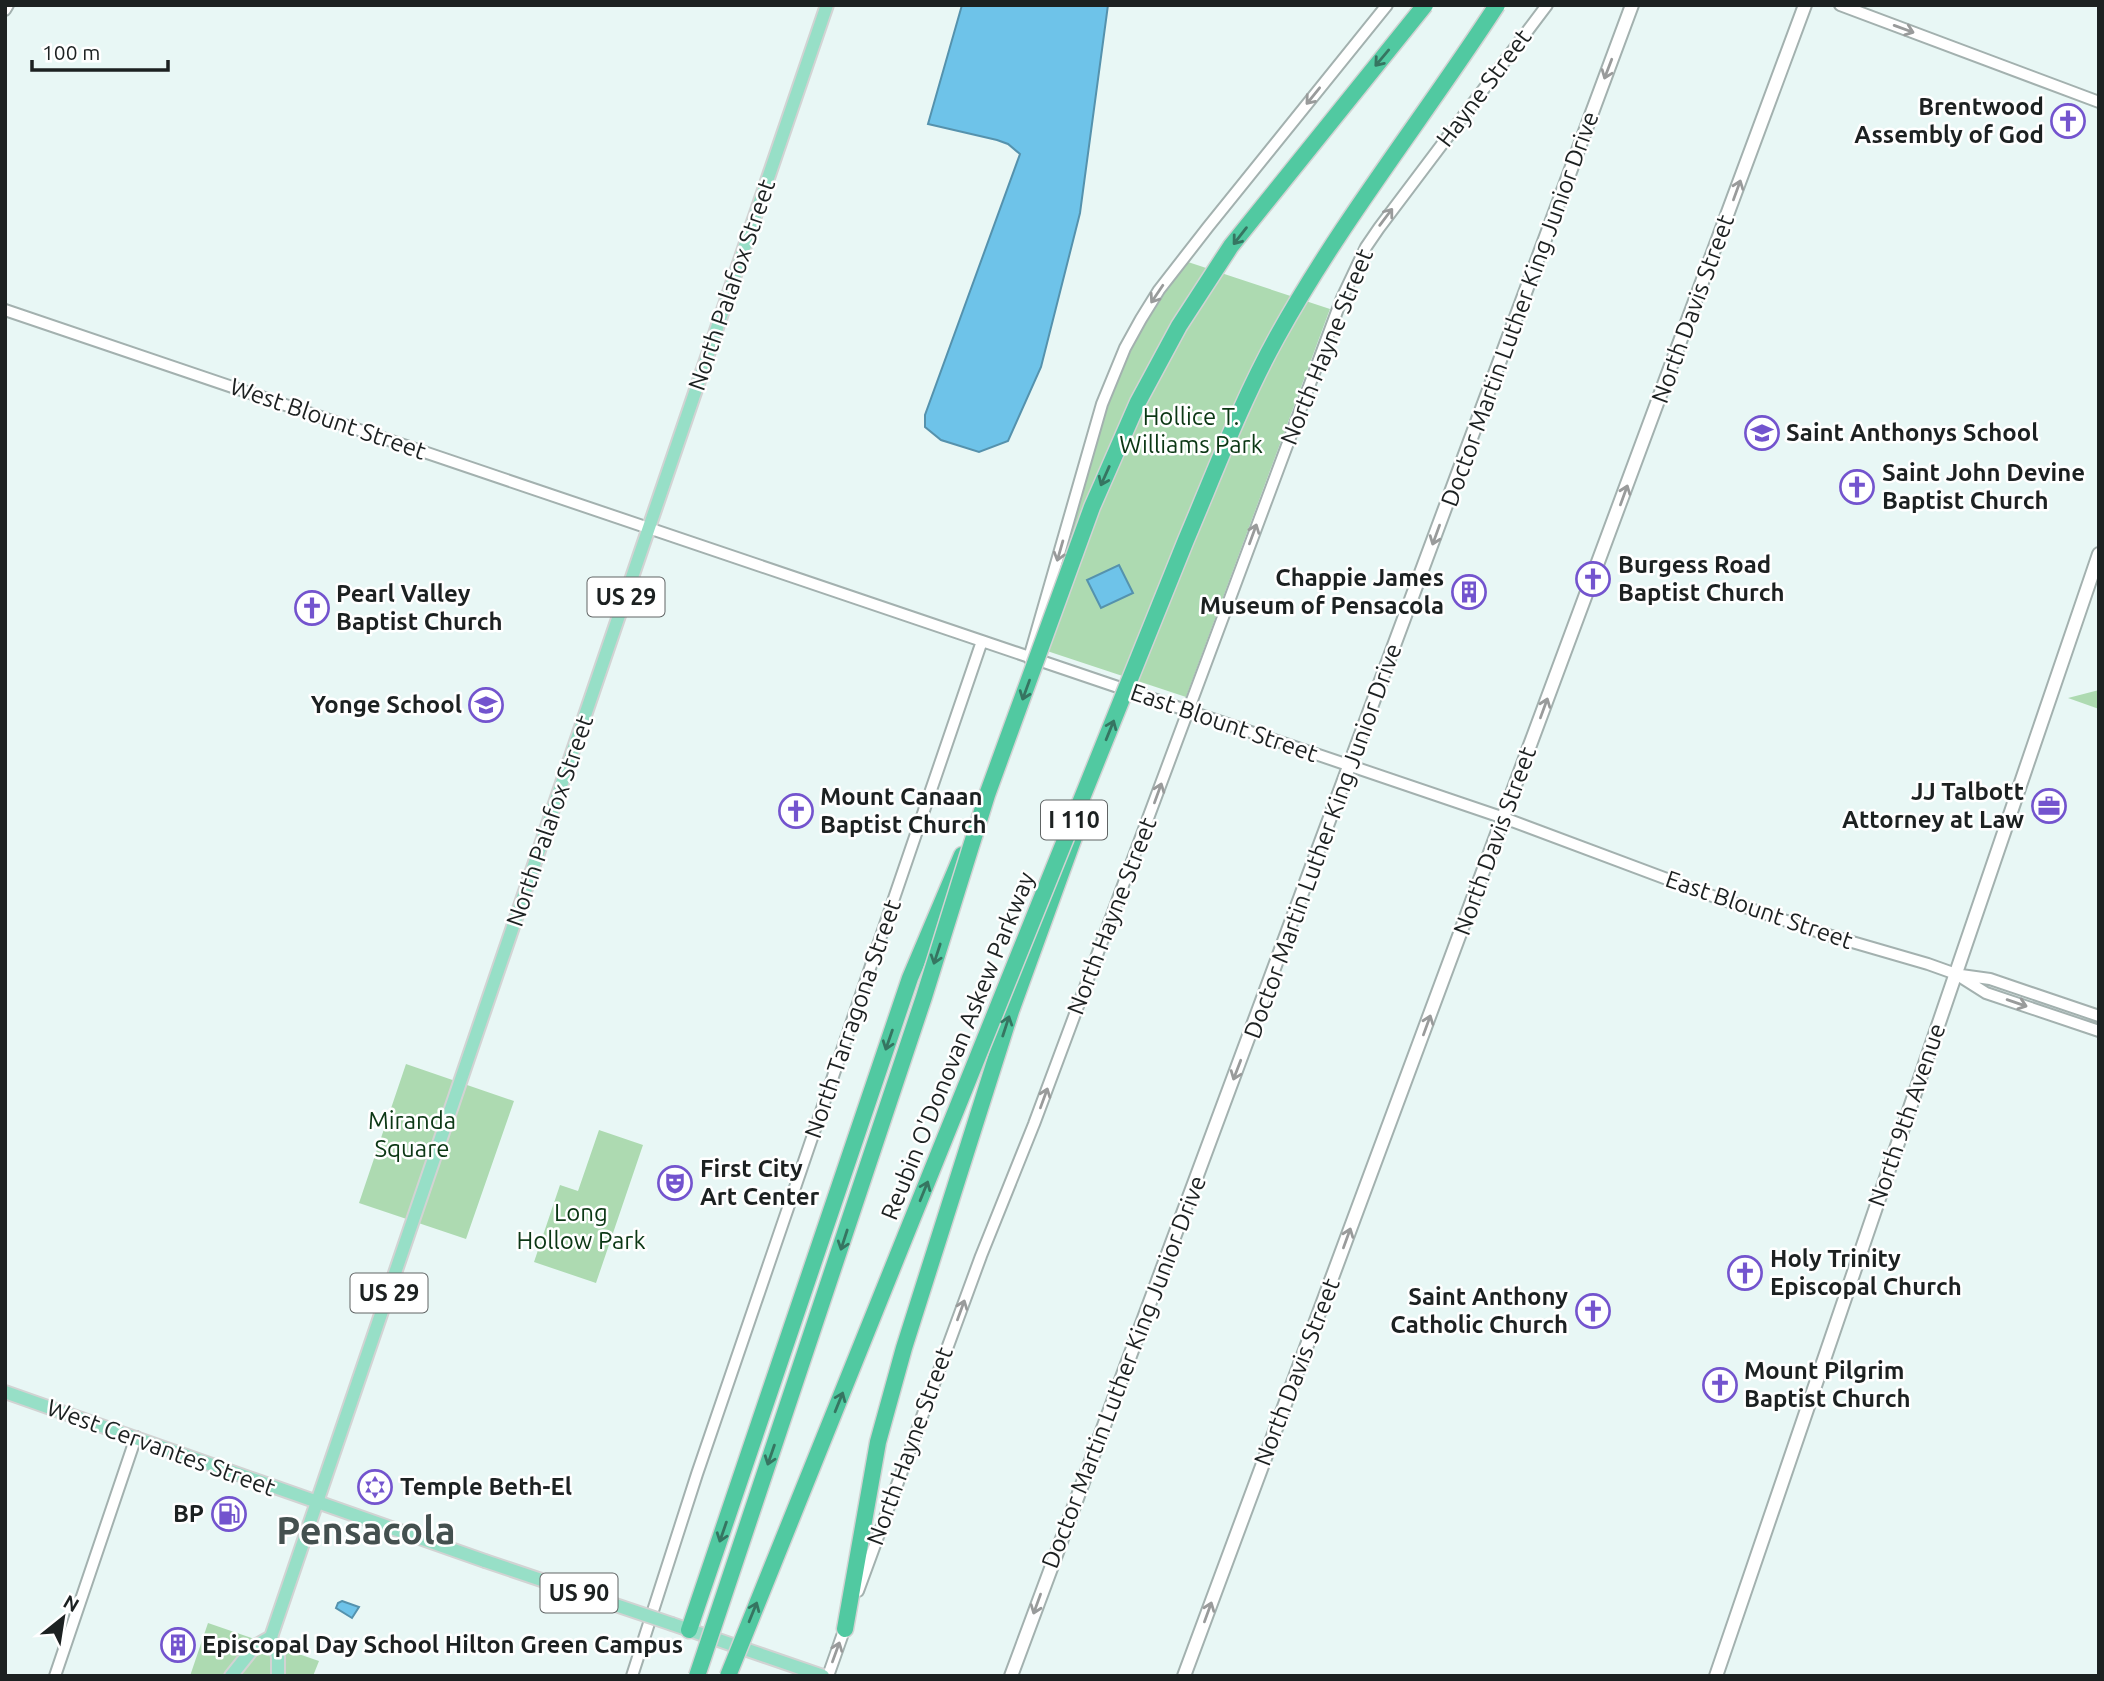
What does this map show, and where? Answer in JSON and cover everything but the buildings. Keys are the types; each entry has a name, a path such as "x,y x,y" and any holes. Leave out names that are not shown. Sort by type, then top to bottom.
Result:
{"highway":[{"name":"Reubin O'Donovan Askew Parkway","path":"697,1676 924,997 988,795 1092,507 1138,402 1179,326 1231,246 1425,5"},
{"name":"Reubin O'Donovan Askew Parkway","path":"728,1676 1186,540 1253,385 1278,336 1331,250 1497,5"},
{"path":"845,1629 878,1442 904,1348 1004,1033 1076,836 1100,756"},
{"path":"689,1630 910,978 988,795"}],"main road":[{"name":"North Palafox Street","path":"271,1637 827,5"},
{"name":"Doctor Martin Luther King Junior Drive","path":"1011,1676 1632,5"},
{"name":"North Davis Street","path":"1184,1676 1805,5"},
{"name":"North 9th Avenue","path":"1716,1676 2099,554"},
{"name":"West Cervantes Street","path":"5,1392 317,1504"},
{"name":"US 90","path":"317,1504 825,1676"},
{"path":"231,1676 255,1646 271,1637 278,1656 278,1676"}],"street":[{"path":"1029,657 1102,404 1125,348 1141,319 1208,227 1387,5"},
{"name":"Hayne Street","path":"1422,170 1546,5"},
{"path":"1840,5 2099,102"},
{"name":"North Hayne Street","path":"825,1676 845,1629 877,1535 981,1256 1039,1112 1342,298 1366,247 1422,170"},
{"name":"West Blount Street","path":"5,310 650,528"},
{"name":"East Blount Street","path":"650,528 1351,765 1828,936 1880,949 1956,974 1990,979 2099,1016"},
{"name":"North Tarragona Street","path":"632,1676 697,1474 982,641"},
{"name":"East Blount Street","path":"1956,974 1986,993 2099,1031"},
{"path":"55,1676 136,1437"}],"green space":[{"name":"Hollice T. Williams Park","path":"1188,262 1330,309 1186,697 1035,647 1111,394 1145,325"},
{"path":"2099,690 2099,709 2068,698"},
{"name":"Miranda Square","path":"406,1064 514,1101 466,1239 359,1203"},
{"name":"Long Hollow Park","path":"599,1130 643,1145 596,1283 534,1262 560,1185 578,1191"},
{"path":"208,1623 319,1661 313,1676 190,1676"}],"water":[{"path":"962,5 1108,5 1080,213 1041,367 1008,441 979,452 941,440 925,427 925,415 1020,154 1008,144 997,140 928,124"},
{"path":"1119,565 1133,593 1101,608 1087,580"},
{"path":"342,1601 359,1607 352,1618 336,1608"}],"place":[{"name":"Brentwood Assembly of God","path":"2068,121"},
{"name":"Saint Anthonys School","path":"1762,433"},
{"name":"Saint John Devine Baptist Church","path":"1857,487"},
{"name":"Burgess Road Baptist Church","path":"1593,579"},
{"name":"Chappie James Museum of Pensacola","path":"1469,592"},
{"name":"Pearl Valley Baptist Church","path":"312,608"},
{"name":"Yonge School","path":"486,705"},
{"name":"JJ Talbott Attorney at Law","path":"2049,806"},
{"name":"Mount Canaan Baptist Church","path":"796,811"},
{"name":"First City Art Center","path":"675,1183"},
{"name":"Holy Trinity Episcopal Church","path":"1745,1273"},
{"name":"Saint Anthony Catholic Church","path":"1593,1311"},
{"name":"Mount Pilgrim Baptist Church","path":"1720,1385"},
{"name":"Temple Beth-El","path":"375,1487"},
{"name":"BP","path":"229,1514"},
{"name":"Episcopal Day School Hilton Green Campus","path":"178,1645"}],"district":[{"name":"Pensacola","path":"366,1531"}]}
